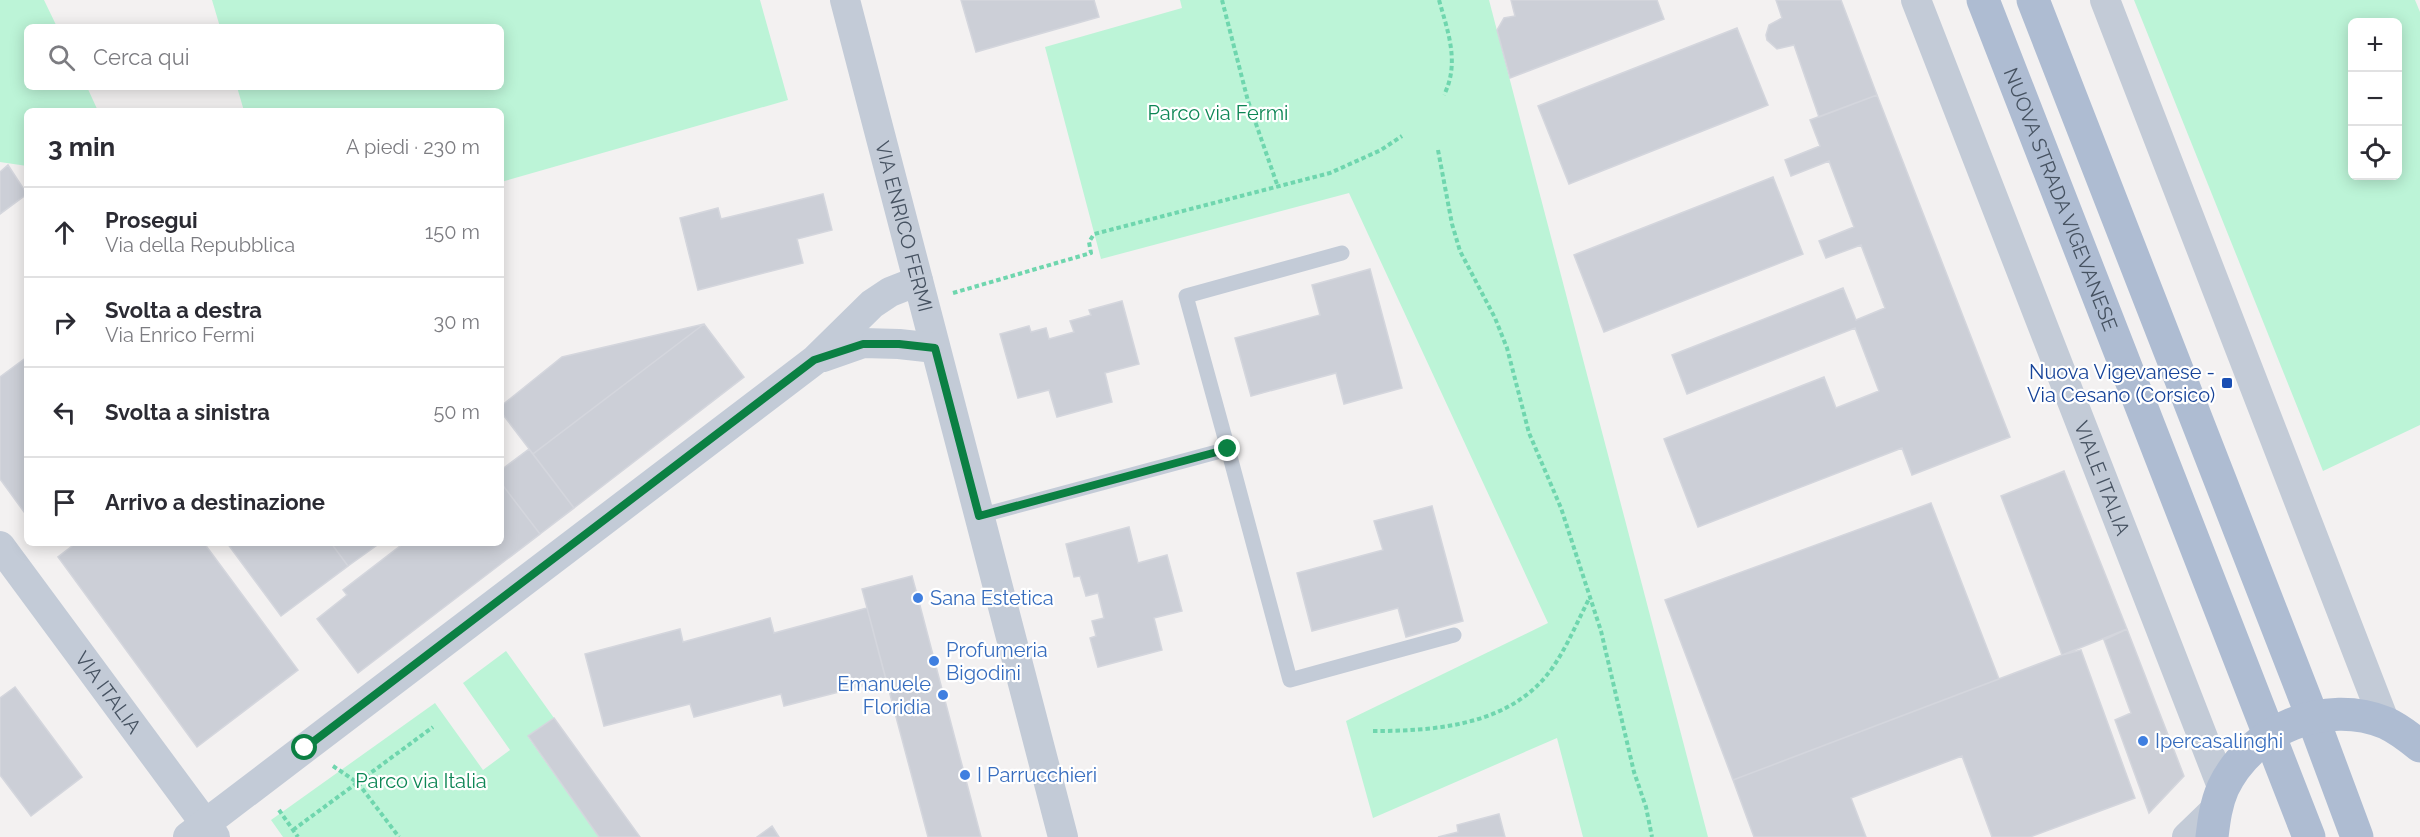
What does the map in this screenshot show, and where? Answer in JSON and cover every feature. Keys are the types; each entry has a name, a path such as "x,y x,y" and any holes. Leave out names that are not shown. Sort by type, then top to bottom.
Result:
{"main road":[{"name":"NUOVA STRADA VIGEVANESE","path":"1983,0 2309,837"},
{"path":"2033,0 2357,837"},
{"path":"2217,812 2235,767 2251,749 2270,734 2312,716 2336,714 2361,716 2407,733"}],"street":[{"name":"VIA ENRICO FERMI","path":"845,0 1063,837"},
{"name":"VIALE ITALIA","path":"1916,0 2217,812"},
{"path":"2105,0 2407,733"},
{"path":"203,832 305,748 814,360 872,304 890,292 921,291"},
{"path":"814,360 863,344 899,344 935,348"},
{"name":"VIA ITALIA","path":"0,546 203,832"},
{"path":"2187,837 2217,812"}],"lane":[{"path":"1342,253 1186,296 1290,680 1454,635"},
{"path":"979,516 1228,449"}],"path":[{"path":"1222,0 1248,101 1278,186"},
{"path":"1439,0 1452,51 1449,85 1444,94"},
{"path":"921,291 1091,253 1089,242 1094,234 1330,173 1356,164 1402,136"},
{"path":"1438,150 1452,224 1460,251 1507,348 1529,433 1561,508 1590,596 1652,837"},
{"path":"1373,731 1414,731 1453,727 1507,708 1529,694 1553,667 1590,596"},
{"path":"293,830 433,727"},
{"path":"305,748 357,783 399,837"}],"green space":[{"path":"0,0 44,0 56,24 24,24 24,90 88,90 97,108 24,108 24,166 0,162"},
{"path":"212,0 760,0 788,100 504,181 504,108 243,108 238,90 504,90 504,24 219,24"},
{"name":"Parco via Fermi","path":"1180,0 1489,0 1708,837 1583,837 1557,738 1373,818 1346,721 1548,623 1349,193 1101,259 1045,47 1182,8"},
{"path":"2134,0 2415,0 2420,12 2420,425 2323,471"},
{"name":"Parco via Italia","path":"506,651 554,718 528,737 599,837 283,837 271,820 435,703 483,770 510,750 463,683"}],"building":[{"path":"961,0 1094,0 1099,17 976,52"},
{"path":"1511,0 1657,0 1664,19 1510,78 1497,30 1504,18 1515,16"},
{"path":"1776,0 1841,0 1877,95 1819,117 1794,45 1777,49 1767,40 1769,25 1782,18"},
{"path":"1737,28 1768,105 1569,184 1538,106"},
{"path":"1877,95 2010,437 1912,475 1902,448 1698,527 1664,439 1824,377 1836,408 1879,391 1855,328 1687,394 1672,355 1843,288 1856,320 1885,308 1861,245 1826,258 1819,241 1854,227 1829,161 1791,176 1785,160 1820,146 1810,120"},
{"path":"8,165 24,189 24,196 0,214 0,172"},
{"path":"1773,177 1803,254 1604,332 1574,255"},
{"path":"823,194 832,230 797,239 803,263 698,290 680,218 718,208 721,219"},
{"path":"1370,269 1402,388 1344,404 1336,373 1251,396 1235,338 1320,315 1312,285"},
{"path":"1122,301 1139,364 1105,373 1112,402 1057,417 1049,390 1018,398 1000,334 1029,326 1031,332 1046,328 1049,339 1074,332 1070,321 1091,315 1089,310"},
{"path":"704,324 744,377 574,508 533,454"},
{"path":"704,324 533,454 504,416 504,404 562,357"},
{"path":"24,359 24,512 0,479 0,377"},
{"path":"529,449 574,508 540,534 504,487 504,468"},
{"path":"2064,471 2127,629 2062,655 2001,496"},
{"path":"504,487 540,534 358,673 317,619 347,595 343,590 400,546 504,546"},
{"path":"1931,503 1999,679 1733,780 1665,600"},
{"path":"1432,506 1463,621 1406,637 1398,608 1312,631 1297,573 1383,550 1374,521"},
{"path":"1129,527 1138,563 1167,555 1182,611 1154,618 1162,650 1098,667 1090,638 1096,636 1092,621 1104,618 1098,593 1086,596 1080,576 1074,577 1066,544"},
{"path":"72,546 206,546 298,670 197,747 58,557"},
{"path":"229,546 333,546 348,566 281,616"},
{"path":"333,546 376,546 348,566"},
{"path":"912,576 981,837 928,837 862,589"},
{"path":"867,608 886,680 784,706 781,694 694,717 690,704 604,726 585,654 680,629 683,642 770,618 774,633"},
{"path":"2127,629 2184,776 2149,813 2115,720 2131,713 2104,640"},
{"path":"2081,650 2135,798 2030,837 1992,837 1962,756 1851,798 1866,837 1754,837 1733,780 2062,655"},
{"path":"15,687 82,777 31,816 0,775 0,698"},
{"path":"554,718 640,837 599,837 528,736"},
{"path":"1499,814 1505,837 1438,837 1458,832 1457,825"},
{"path":"772,826 779,837 757,837"}],"place":[{"name":"Nuova Vigevanese - Via Cesano (Corsico)","path":"2227,383"},
{"name":"Sana Estetica","path":"918,598"},
{"name":"Profumeria Bigodini","path":"934,661"},
{"name":"Emanuele Floridia","path":"943,695"},
{"name":"Ipercasalinghi","path":"2143,741"},
{"name":"I Parrucchieri","path":"965,775"}],"route":[{"path":"305,748 814,360 863,344 899,344 935,348 979,516 1228,449"}]}
